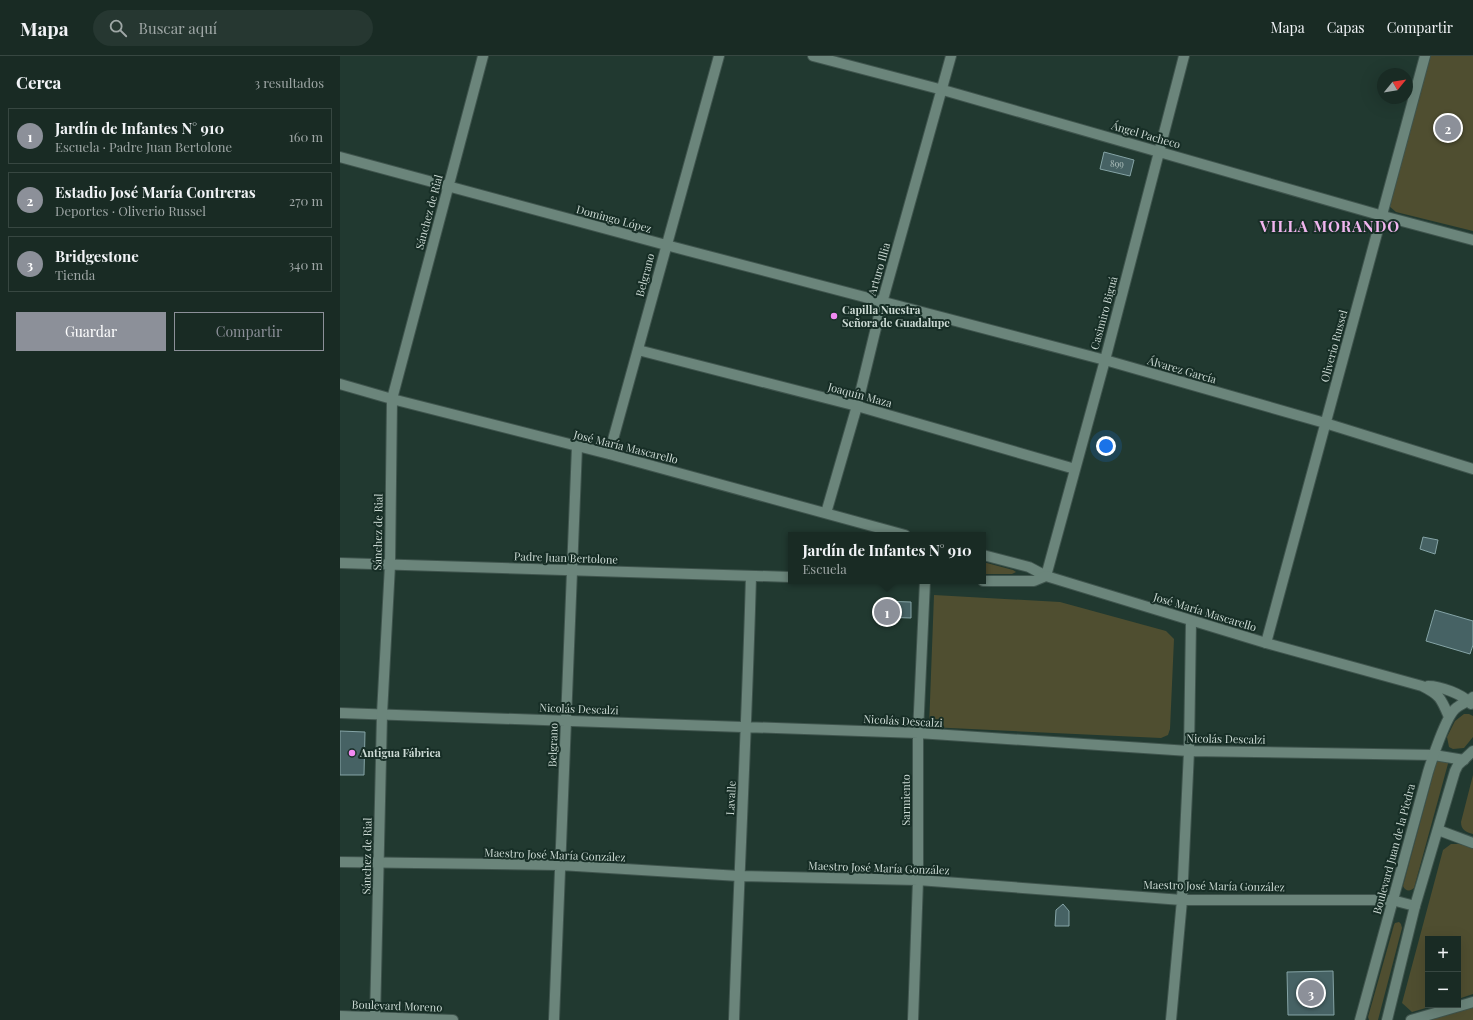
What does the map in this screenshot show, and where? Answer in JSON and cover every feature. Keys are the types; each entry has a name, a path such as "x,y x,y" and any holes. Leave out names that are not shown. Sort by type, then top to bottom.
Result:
{"street":[{"name":"Sánchez de Rial","path":"375,1018 382,714 390,565 392,399 483,56"},
{"name":"Belgrano","path":"608,454 719,56"},
{"name":"Ángel Pacheco","path":"813,56 943,90 1383,216 1473,240"},
{"name":"Arturo Illia","path":"826,513 857,406 882,303 943,90 951,56"},
{"name":"Casimiro Biguá","path":"1046,576 1105,360 1184,56"},
{"name":"Oliverio Russel","path":"1266,643 1383,216 1425,56"},
{"name":"Domingo López","path":"340,157 882,303"},
{"name":"Álvarez García","path":"882,303 1105,360 1473,469"},
{"name":"Joaquín Maza","path":"638,350 857,406 1075,469"},
{"name":"José María Mascarello","path":"340,384 392,399 608,454 894,532"},
{"name":"Belgrano","path":"554,1020 577,447"},
{"name":"José María Mascarello","path":"986,556 1029,567 1046,576 1191,621 1422,686"},
{"name":"Padre Juan Bertolone","path":"340,563 788,577"},
{"name":"Lavalle","path":"734,1020 739,876 747,727 751,576"},
{"path":"986,581 1034,581 1046,576"},
{"name":"Sarmiento","path":"913,1020 918,880 918,733 925,584"},
{"path":"1171,1020 1182,900 1189,751 1191,621"},
{"path":"1422,686 1433,686 1459,694 1472,702"},
{"path":"1422,686 1436,693 1444,703 1449,717"},
{"name":"Boulevard Juan de la Piedra","path":"1360,1020 1392,900 1434,755 1449,717 1455,709 1472,702"},
{"name":"Nicolás Descalzi","path":"340,713 918,733 1189,751 1434,755 1464,760"},
{"path":"1387,1020 1415,906 1455,771 1473,750"},
{"path":"1438,830 1473,843"},
{"name":"Maestro José María González","path":"340,862 560,865 739,876 918,880 1182,900 1392,900 1415,906"},
{"path":"1411,1020 1473,1002"},
{"name":"Boulevard Moreno","path":"340,1016 453,1020"}],"shaded area":[{"path":"1427,56 1473,56 1473,231 1396,212 1389,206"},
{"path":"986,563 1016,572 1012,574 986,574"},
{"path":"934,595 1060,602 1166,631 1174,639 1170,729 1168,735 1161,738 929,727"},
{"path":"1464,714 1473,716 1473,737 1464,748 1453,749 1449,747 1447,737 1455,721"},
{"path":"1437,760 1449,760 1414,888 1408,890 1403,886"},
{"path":"1473,775 1473,834 1464,830 1461,822"},
{"path":"1451,844 1473,847 1473,994 1461,998 1461,936 1425,936 1426,1008 1412,1012 1402,1003 1443,850"},
{"path":"1399,922 1402,928 1378,1020 1369,1020 1368,1017 1394,925 1395,923"},
{"path":"1473,1007 1473,1020 1427,1020"}],"building":[{"path":"1104,152 1134,160 1130,176 1100,169"},
{"path":"1423,537 1438,540 1435,554 1420,549"},
{"path":"881,601 911,602 911,618 881,617"},
{"path":"1435,610 1473,621 1473,645 1470,654 1426,641"},
{"name":"Antigua Fábrica","path":"340,731 365,732 364,775 340,775"},
{"path":"1063,904 1069,911 1069,926 1055,926 1056,910"},
{"path":"1333,971 1334,1015 1288,1015 1287,972"}],"place":[{"name":"Estadio José María Contreras","path":"1448,128"},
{"name":"Capilla Nuestra Señora de Guadalupe","path":"834,316"},
{"name":"Jardín de Infantes N° 910","path":"887,612"},
{"name":"Antigua Fábrica","path":"352,753"},
{"name":"Bridgestone","path":"1311,993"}],"district":[{"name":"VILLA MORANDO","path":"1330,227"}]}
